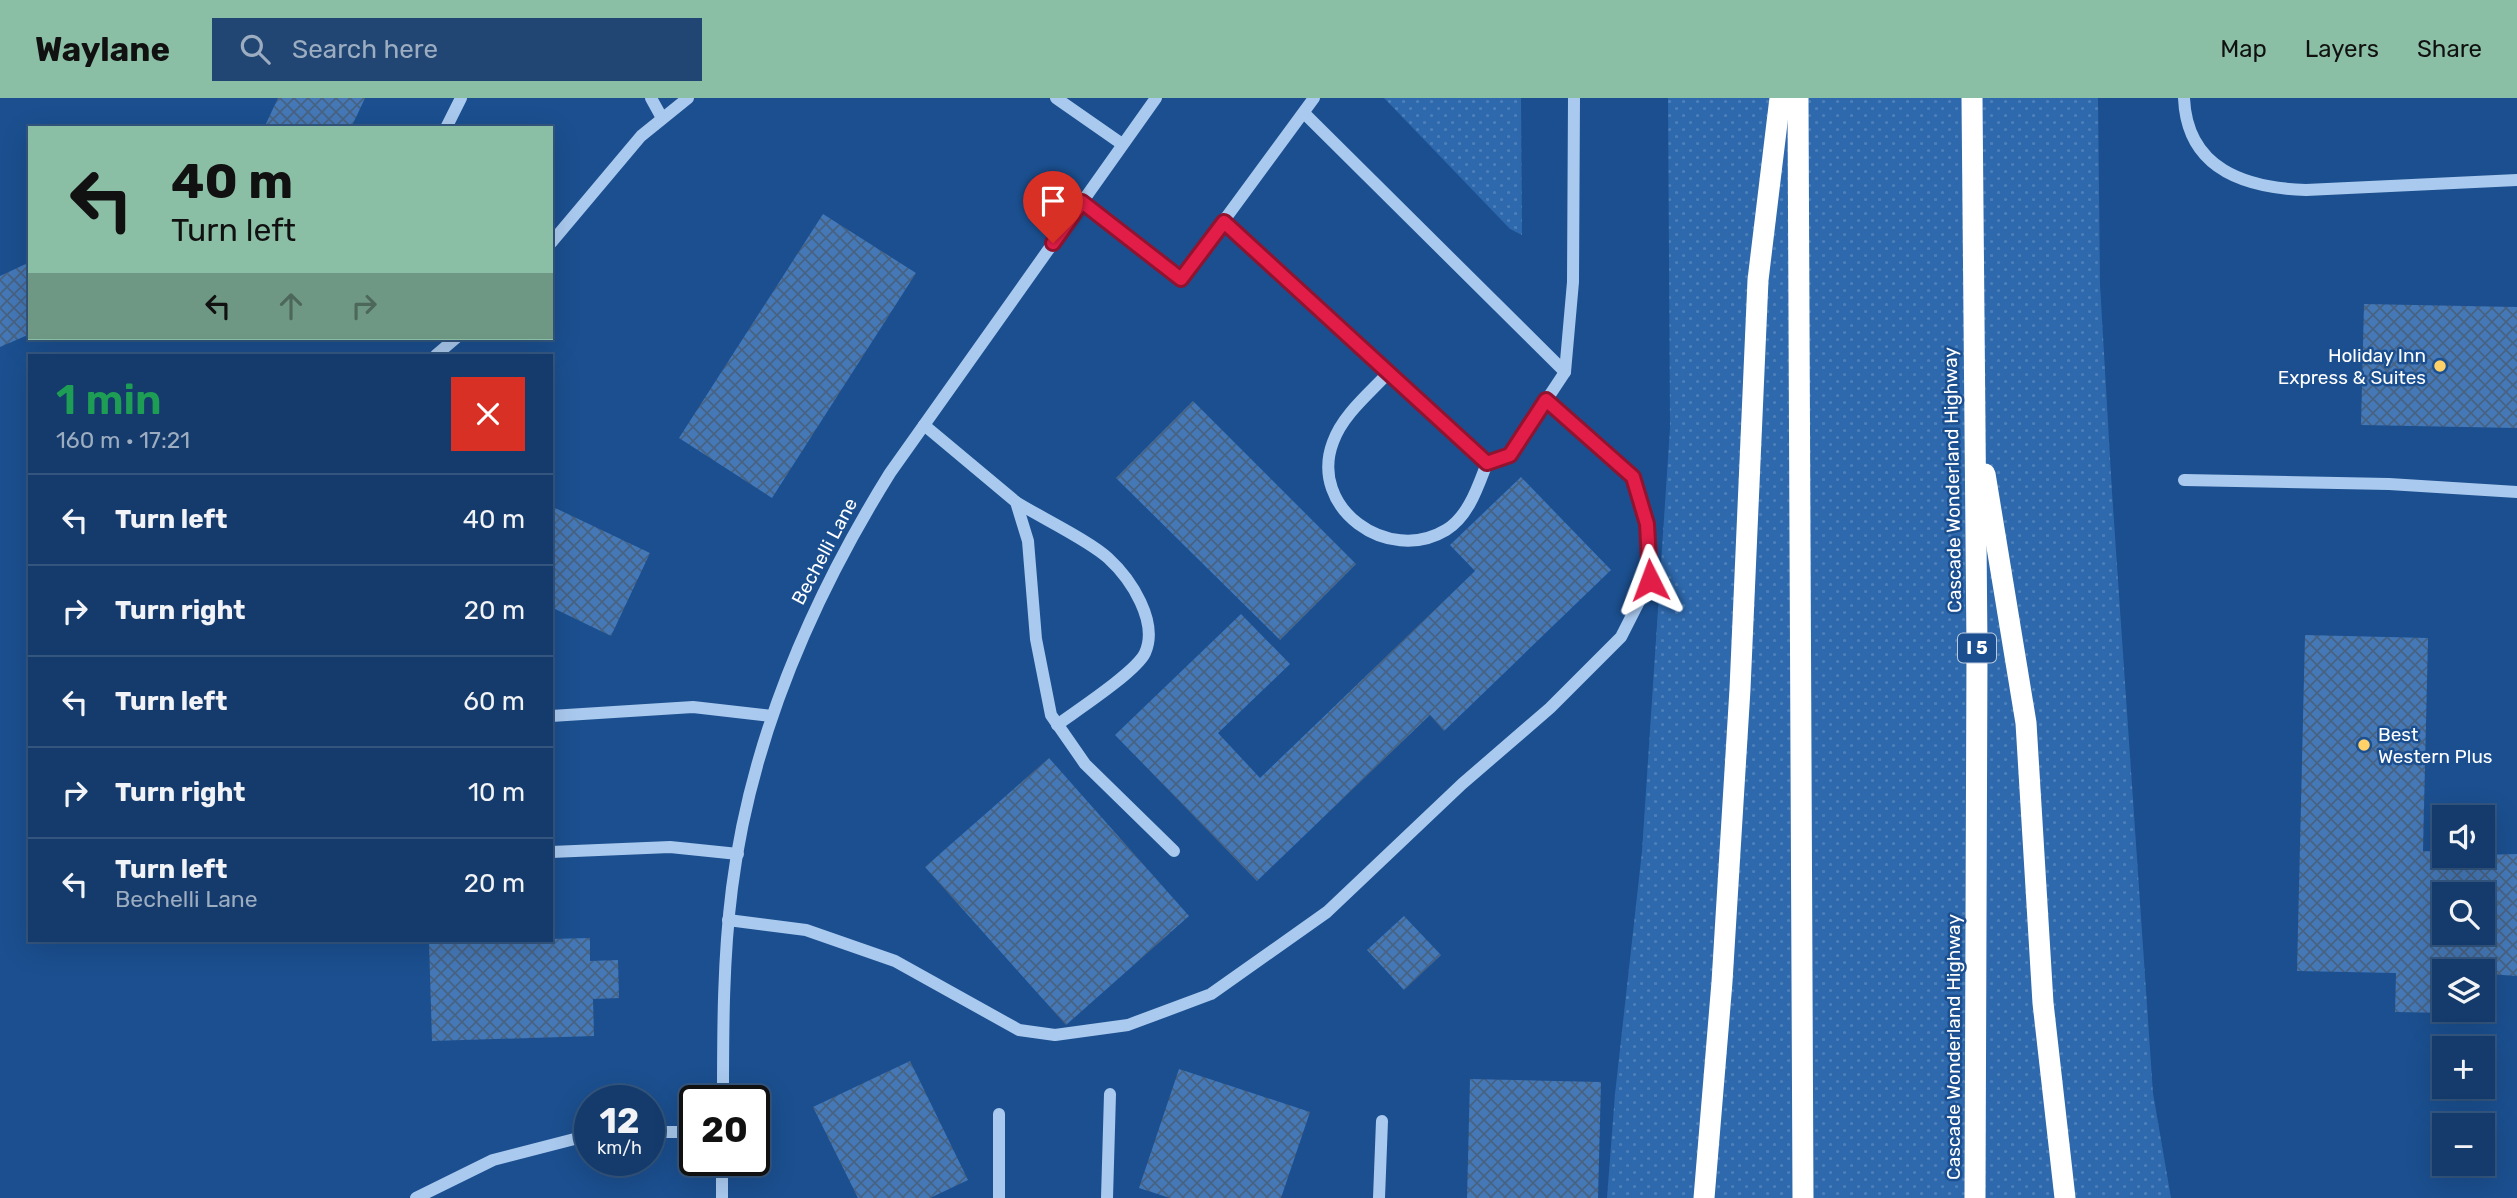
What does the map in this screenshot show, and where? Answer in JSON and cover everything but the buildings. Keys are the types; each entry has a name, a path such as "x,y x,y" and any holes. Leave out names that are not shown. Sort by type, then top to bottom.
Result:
{"highway":[{"path":"1704,1198 1722,982 1740,690 1758,280 1780,98"},
{"path":"1797,98 1803,1198"},
{"name":"Cascade Wonderland Highway","path":"1972,98 1977,648 1975,1198"},
{"path":"1973,405 2026,723 2043,1003 2065,1198"}],"street":[{"path":"447,126 461,98"},
{"path":"651,98 662,118"},
{"path":"553,241 641,135 688,98"},
{"path":"1056,98 1122,144"},
{"name":"Bechelli Lane","path":"723,1085 728,920 737,854 752,786 772,716 798,645 833,569 890,472 1156,98"},
{"path":"1082,202 1181,279 1314,98"},
{"path":"1487,463 1510,455 1565,372 1573,282 1574,98"},
{"path":"2184,98 2190,130 2202,152 2241,180 2272,189 2517,180"},
{"path":"1304,113 1565,372"},
{"path":"1224,222 1390,371 1487,463"},
{"path":"437,354 454,340"},
{"path":"1390,371 1351,413 1333,441 1327,479 1342,509 1372,534 1409,544 1447,530 1473,500 1487,463"},
{"path":"728,920 806,930 895,961 1019,1031 1055,1035 1128,1024 1210,994 1327,912 1462,784 1550,708 1621,637 1650,580 1647,524 1633,477 1546,400"},
{"path":"924,425 1016,502 1108,557 1139,598 1149,625 1145,654 1120,678 1057,725"},
{"path":"2184,480 2389,484 2517,492"},
{"path":"1016,502 1028,541 1037,639 1051,715 1085,764 1174,851"},
{"path":"553,716 694,707 772,716"},
{"path":"553,852 670,847 737,854"},
{"path":"1107,1198 1110,1094"},
{"path":"999,1114 999,1198"},
{"path":"1378,1198 1382,1121"},
{"path":"416,1198 493,1160 574,1139"},
{"path":"722,1176 722,1198"}],"shaded area":[{"path":"1384,98 1521,98 1522,235 1510,229"},
{"path":"1668,98 2098,98 2100,284 2112,492 2153,1093 2171,1198 1607,1198 1615,1094 1642,851 1670,428"}],"place":[{"name":"Holiday Inn Express & Suites","path":"2440,366"},
{"name":"Best Western Plus","path":"2364,745"}],"route":[{"path":"1053,243 1082,202 1181,279 1224,222 1394,374 1487,463 1510,455 1546,400 1633,477 1647,524 1650,580"}]}
